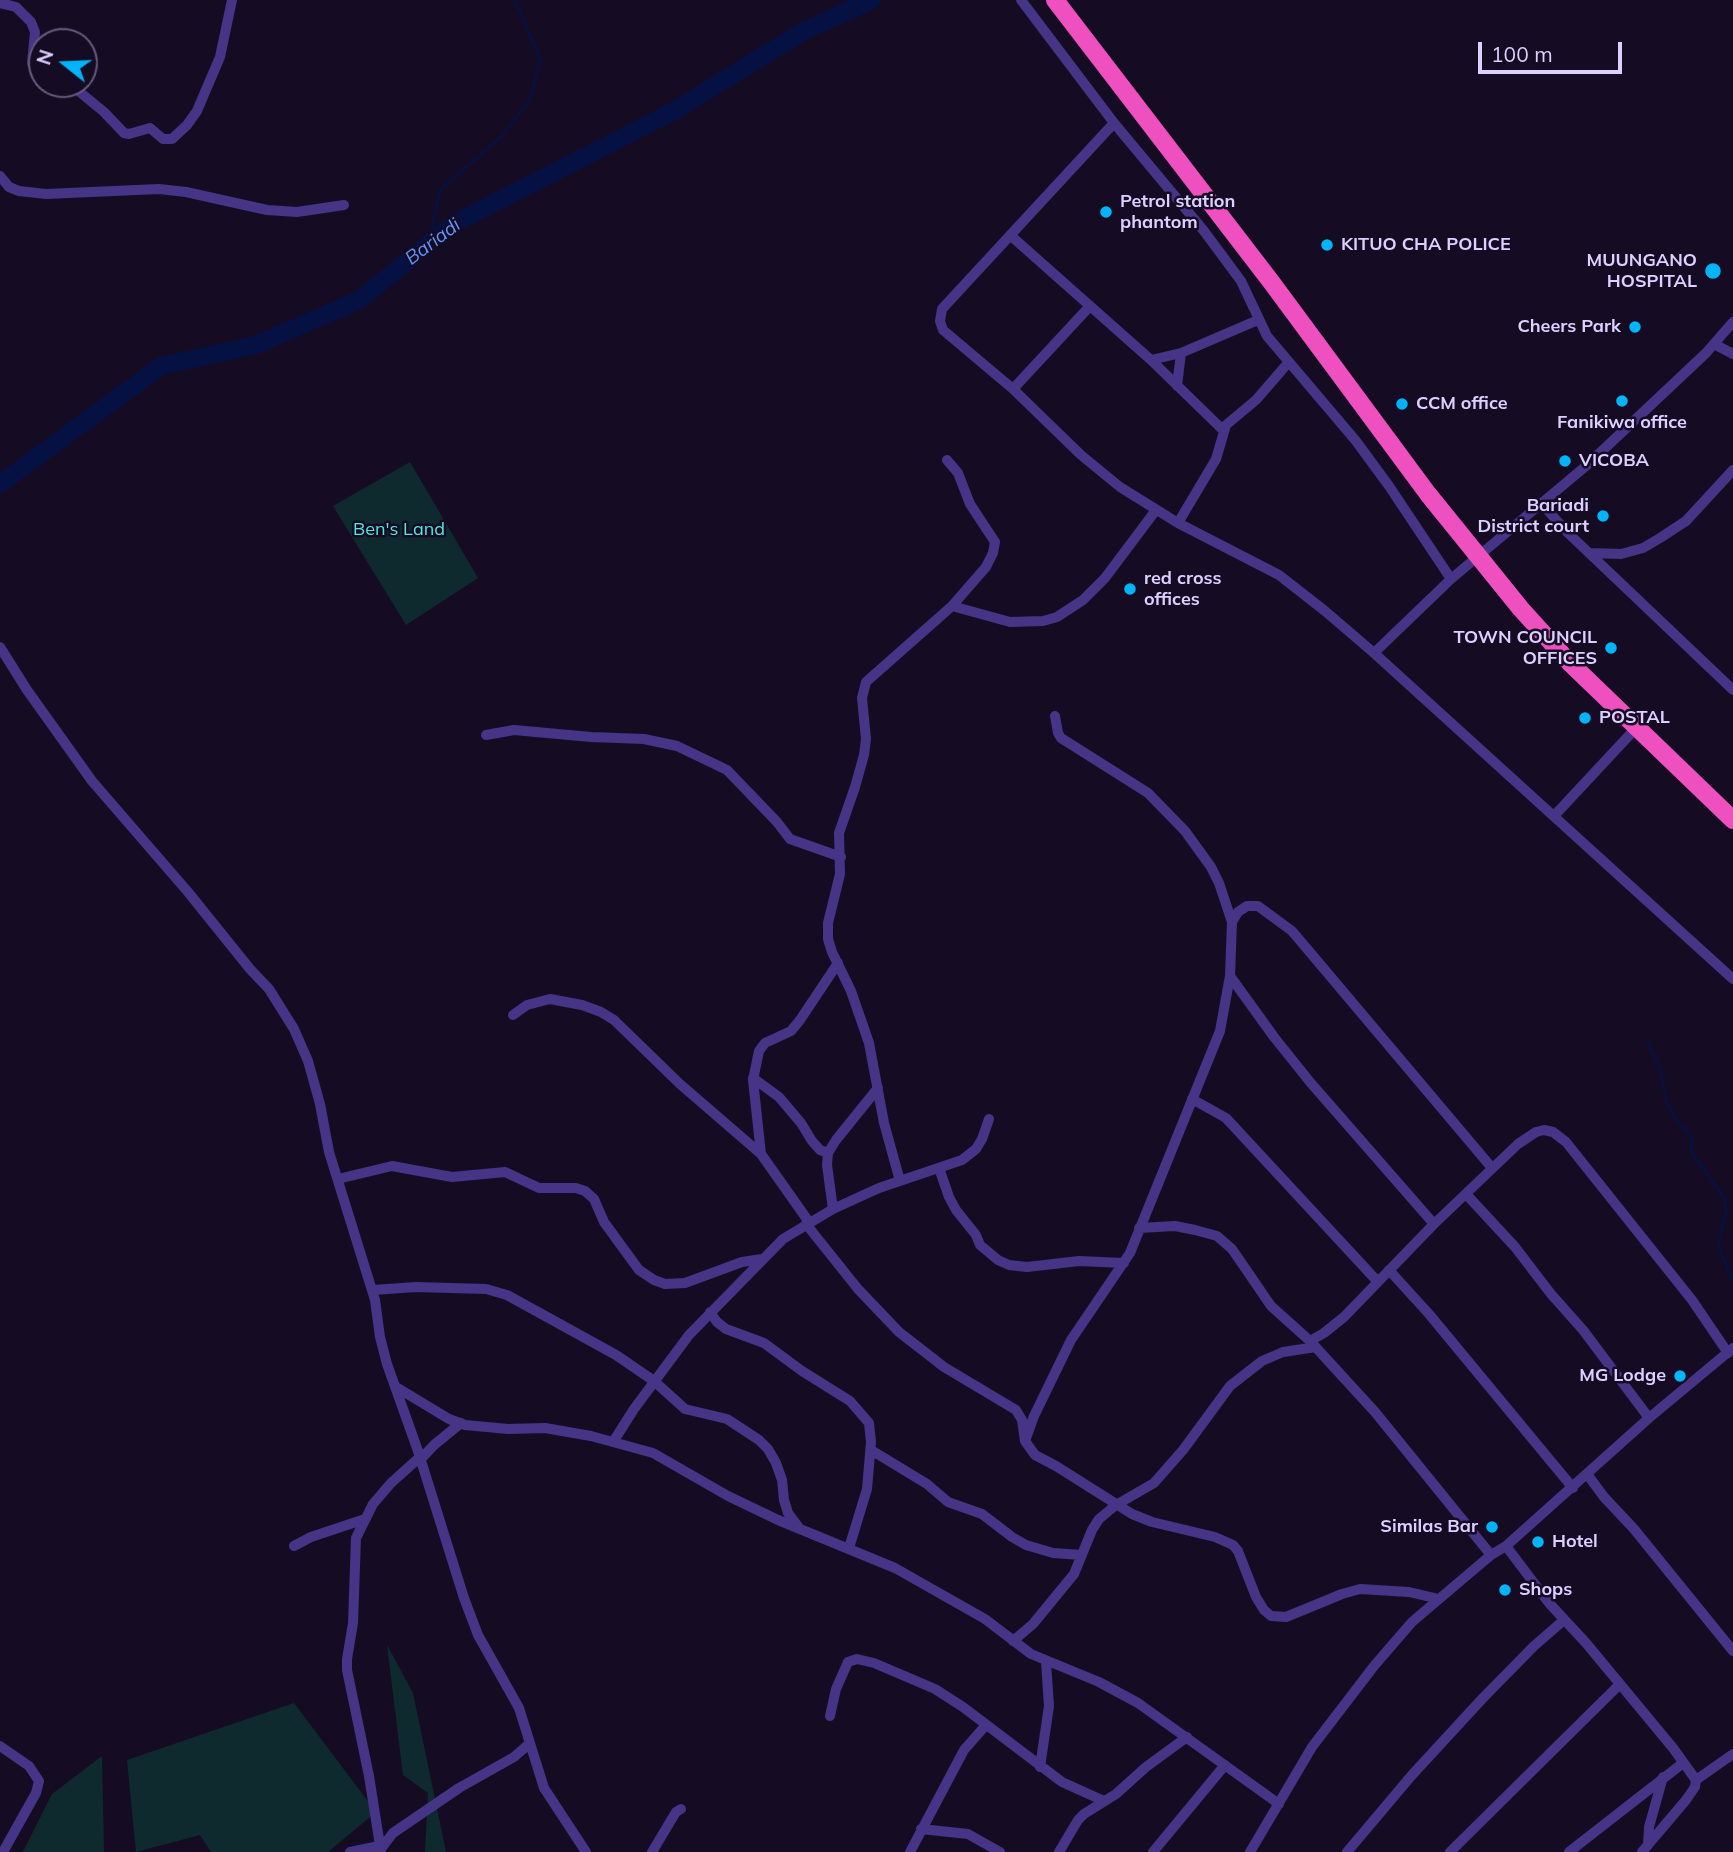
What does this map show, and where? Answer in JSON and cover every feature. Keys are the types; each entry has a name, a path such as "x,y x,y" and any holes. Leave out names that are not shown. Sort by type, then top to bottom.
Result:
{"highway":[{"path":"1055,0 1231,229 1428,494 1521,609 1570,663 1733,820"}],"street":[{"path":"87,98 124,133 150,128 163,139 172,139 197,111 220,57 232,0"},
{"path":"1022,1 1114,122 1204,231 1241,281 1258,320 1287,363 1356,441 1451,579"},
{"path":"0,3 16,7 33,28"},
{"path":"1114,122 942,309 940,321 943,330 1013,389 1081,455 1120,487 1178,523 1279,575 1374,653 1733,979"},
{"path":"0,176 9,187 46,194 159,189 186,192 267,210 297,212 344,205"},
{"path":"1010,235 1150,360 1224,431"},
{"path":"1013,389 1090,306"},
{"path":"1150,360 1181,353 1258,320"},
{"path":"1374,653 1451,579 1586,466 1714,344 1733,322"},
{"path":"1714,344 1733,354"},
{"path":"1177,386 1181,353"},
{"path":"1178,523 1216,460 1228,423 1272,384 1287,363"},
{"path":"900,1181 884,1123 869,1043 851,991 828,939 828,923 840,874 840,825 864,754 866,739 862,698 866,682 952,606 986,567 995,542 970,504 958,473 947,460"},
{"path":"1589,553 1621,554 1651,543 1686,521 1733,470"},
{"path":"1542,503 1589,553 1733,690"},
{"path":"952,606 1010,622 1043,621 1057,617 1083,600 1105,578 1156,510"},
{"path":"0,647 92,781 269,989 294,1029 308,1061 338,1179 373,1290 380,1337 464,1598 478,1635 519,1708 544,1788 586,1852"},
{"path":"1025,1441 1034,1416 1071,1340 1124,1263 1220,1031 1230,976 1232,922 1211,867 1185,831 1148,793 1061,738 1055,716"},
{"path":"1554,816 1636,728"},
{"path":"486,735 514,730 644,739 677,746 727,770 790,839 841,857"},
{"path":"1232,922 1238,912 1253,905 1274,915 1292,931 1492,1168"},
{"path":"761,1154 753,1097 753,1078 759,1051 765,1043 795,1026 838,963"},
{"path":"1230,976 1274,1037 1434,1224"},
{"path":"513,1015 538,1001 550,999 582,1005 614,1020 680,1084 761,1154 808,1223 859,1289 899,1332 944,1367 1016,1410 1022,1420 1025,1441 1035,1455 1116,1505 1152,1522 1215,1537 1233,1545 1238,1551 1256,1597 1271,1616 1286,1618 1360,1589 1409,1592 1439,1599"},
{"path":"753,1078 779,1097 801,1123 812,1142 828,1153"},
{"path":"833,1209 828,1153 877,1088"},
{"path":"1192,1099 1226,1118 1378,1282"},
{"path":"614,1442 654,1381 689,1335 783,1239 833,1209 900,1181 961,1160 976,1149 989,1119"},
{"path":"1013,1641 1033,1624 1074,1574 1099,1519 1116,1505 1154,1483 1230,1386 1249,1370 1283,1352 1313,1344 1344,1317 1434,1224 1518,1144 1536,1132 1553,1132 1560,1136 1730,1351 1649,1418 1506,1546 1491,1555 1412,1622 1374,1666 1312,1747 1250,1852"},
{"path":"338,1179 393,1166 452,1177 505,1172 539,1188 576,1188 594,1199 604,1222 639,1270 665,1284 685,1283 742,1262 762,1259"},
{"path":"939,1168 956,1210 976,1235 980,1245 998,1260 1009,1265 1027,1267 1079,1261 1124,1263"},
{"path":"1466,1194 1583,1330 1649,1418"},
{"path":"1139,1228 1175,1226 1217,1236 1232,1250 1271,1306 1313,1344 1376,1412 1491,1555"},
{"path":"1389,1270 1429,1314 1573,1488"},
{"path":"373,1290 416,1287 486,1289 506,1295 616,1355 654,1381 685,1409 727,1419 759,1440 776,1463 788,1513 800,1529"},
{"path":"710,1312 726,1329 764,1343 850,1401 869,1423 871,1450 867,1489 849,1548"},
{"path":"396,1387 449,1419 461,1423 508,1429 545,1428 653,1452 727,1496 895,1568 985,1619 1046,1662 1099,1682 1130,1698 1279,1804"},
{"path":"380,1849 347,1659 353,1623 356,1538 373,1504 391,1483 461,1423"},
{"path":"871,1450 927,1484 948,1502 982,1514 1012,1538 1053,1553 1082,1555"},
{"path":"1587,1474 1733,1651"},
{"path":"294,1546 311,1537 365,1518"},
{"path":"1506,1546 1564,1620 1673,1748 1696,1780"},
{"path":"1347,1852 1412,1775 1482,1699 1564,1620"},
{"path":"830,1716 842,1672 848,1662 858,1659 874,1663 935,1689 1062,1782 1104,1801"},
{"path":"1040,1767 1049,1706 1046,1662"},
{"path":"1450,1852 1619,1685"},
{"path":"910,1852 964,1750 986,1724"},
{"path":"1059,1852 1078,1820 1116,1794 1146,1767 1187,1737"},
{"path":"351,1852 380,1849 393,1833 459,1788 514,1757 529,1744"},
{"path":"0,1746 29,1766 36,1775 39,1786 3,1852"},
{"path":"1645,1849 1686,1800 1696,1780 1733,1754"},
{"path":"1569,1852 1683,1763"},
{"path":"1153,1852 1226,1765"},
{"path":"1645,1849 1648,1827 1663,1777"},
{"path":"652,1852 676,1812 681,1809"},
{"path":"921,1829 968,1834 1000,1852"}],"green space":[{"name":"Ben's Land","path":"410,462 478,578 406,625 333,506"},
{"path":"387,1645 413,1693 446,1852 425,1852 428,1793 403,1775"},
{"path":"294,1703 376,1812 328,1852 211,1852 200,1835 136,1852 127,1760"},
{"path":"102,1756 104,1852 23,1852 52,1794"}],"waterway":[{"path":"428,245 440,190 501,137 530,99 540,59 515,0"},
{"name":"Bariadi","path":"0,484 161,366 256,345 359,300 455,223 672,112 802,32 872,0"},
{"path":"1647,1041 1659,1066 1667,1103 1677,1121 1692,1137 1691,1151 1724,1198 1726,1213 1718,1246 1733,1281"}],"place":[{"name":"Petrol station phantom","path":"1106,212"},
{"name":"KITUO CHA POLICE","path":"1327,245"},
{"name":"MUUNGANO HOSPITAL","path":"1713,271"},
{"name":"Cheers Park","path":"1635,327"},
{"name":"Fanikiwa office","path":"1622,401"},
{"name":"CCM office","path":"1402,404"},
{"name":"VICOBA","path":"1565,461"},
{"name":"Bariadi District court","path":"1603,516"},
{"name":"red cross offices","path":"1130,589"},
{"name":"TOWN COUNCIL OFFICES","path":"1611,648"},
{"name":"POSTAL","path":"1585,718"},
{"name":"MG Lodge","path":"1680,1376"},
{"name":"Similas Bar","path":"1492,1527"},
{"name":"Hotel","path":"1538,1542"},
{"name":"Shops","path":"1505,1590"}]}
